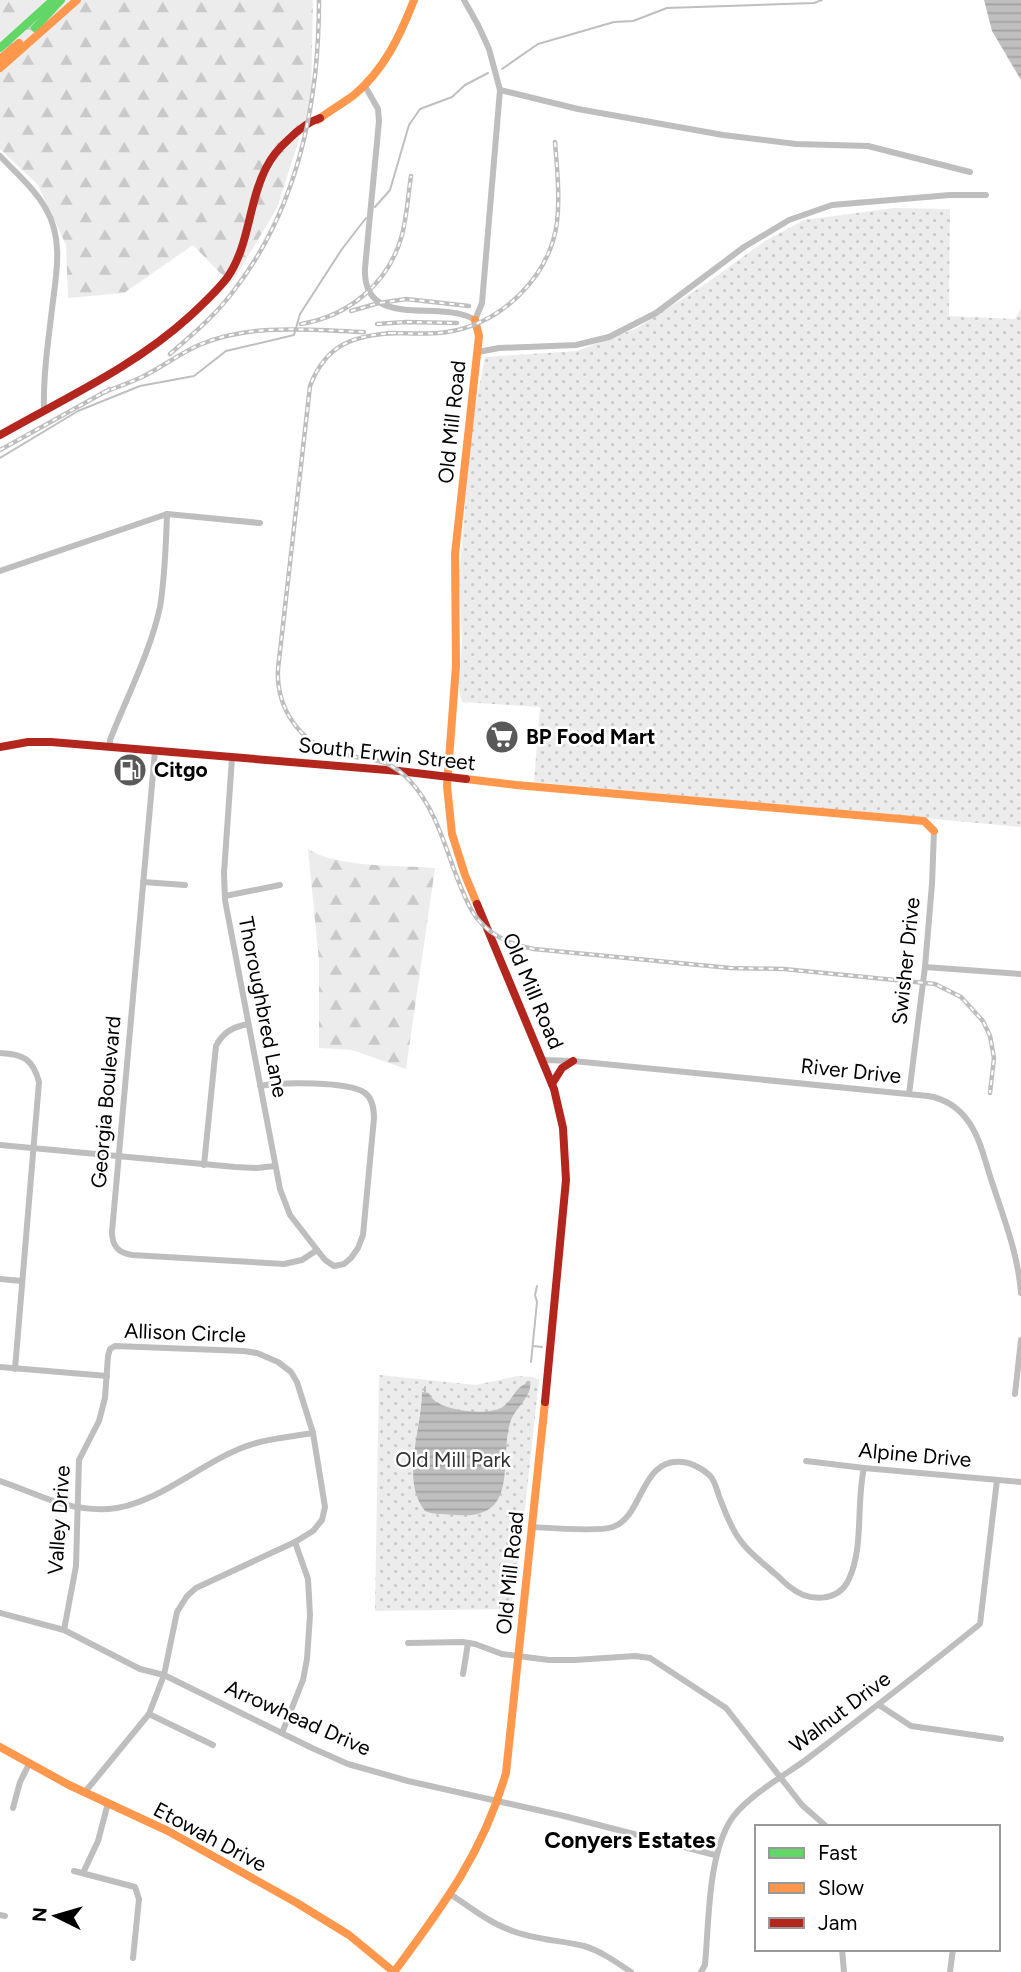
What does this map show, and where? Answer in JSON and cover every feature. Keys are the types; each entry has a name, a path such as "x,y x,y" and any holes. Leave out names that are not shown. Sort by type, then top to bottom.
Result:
{"street":[{"path":"0,48 53,0"},
{"path":"0,59 47,17 61,0"},
{"path":"0,68 75,0"},
{"path":"0,435 142,357 173,333 212,295 229,275 241,253 260,178 270,159 283,143 365,86 396,46 414,0"},
{"path":"365,86 378,110 379,121 365,273 369,291 379,303 388,308 451,312 475,320 482,303 500,90 489,49 464,0"},
{"path":"500,90 578,109 723,135 796,144 868,146 970,172"},
{"path":"0,156 32,189 46,208 58,246 44,410"},
{"path":"478,352 499,348 576,345 609,337 656,313 744,247 789,220 832,205 950,195 986,195"},
{"name":"Old Mill Road","path":"394,1972 450,1894 483,1840 499,1802 509,1760 566,1180 563,1128 552,1084 460,862 449,819 447,777 456,666 455,554 478,352 479,336 475,320"},
{"path":"0,571 167,514 260,523"},
{"path":"110,747 158,615 167,514"},
{"name":"South Erwin Street","path":"0,747 43,742 399,771 516,785 924,821 934,831"},
{"name":"Georgia Boulevard","path":"155,751 118,1157 112,1236 114,1245 122,1253 135,1255 284,1264 302,1260 317,1250"},
{"name":"Thoroughbred Lane","path":"232,758 224,866 225,896 279,1189 287,1211 317,1250"},
{"name":"Swisher Drive","path":"909,1094 925,967 934,831"},
{"path":"143,882 185,885"},
{"path":"225,896 280,886"},
{"path":"925,967 1021,974"},
{"path":"204,1164 216,1046 229,1030 248,1024"},
{"path":"0,1053 17,1054 28,1060 35,1069 39,1082 15,1369"},
{"name":"River Drive","path":"543,1060 944,1099 958,1110 973,1129 984,1155 1013,1243 1021,1293"},
{"path":"552,1084 562,1068 573,1061"},
{"path":"260,1086 289,1082 351,1087 366,1094 373,1104 366,1213 360,1244 349,1260 337,1266 328,1263 317,1250"},
{"path":"0,1145 253,1168 275,1166"},
{"path":"0,1279 22,1281"},
{"path":"1015,1394 1021,1340"},
{"name":"Allison Circle","path":"85,1792 149,1714 164,1675 177,1612 187,1596 196,1588 313,1531 322,1520 325,1507 313,1433 297,1382 291,1372 278,1362 257,1353 115,1346 110,1349 108,1356 107,1376"},
{"path":"0,1367 107,1376"},
{"name":"Valley Drive","path":"64,1630 76,1566 79,1460 99,1421 107,1376"},
{"path":"0,1481 54,1503 78,1508 110,1509 143,1501 238,1449 260,1441 313,1433"},
{"name":"Alpine Drive","path":"806,1461 1021,1482"},
{"path":"533,1527 613,1527 631,1511 648,1478 655,1471 667,1464 683,1462 712,1478 731,1525 750,1552 790,1588 808,1597 821,1598 834,1594 844,1586 853,1568 864,1468"},
{"name":"Walnut Drive","path":"701,1972 705,1965 715,1855 729,1821 755,1794 782,1778 980,1624 997,1480"},
{"path":"282,1732 303,1680 307,1659 310,1615 308,1579 295,1542"},
{"name":"Arrowhead Drive","path":"0,1614 64,1630 140,1669 164,1675 348,1764 715,1855"},
{"path":"408,1643 468,1643 496,1653 564,1660 635,1656 650,1658 726,1707 803,1805 825,1825"},
{"path":"463,1674 468,1643"},
{"path":"879,1704 911,1726 1002,1739"},
{"path":"149,1714 214,1745"},
{"name":"Etowah Drive","path":"0,1747 202,1850 323,1919 349,1935 394,1972"},
{"path":"13,1808 20,1782 29,1764"},
{"path":"83,1873 98,1841 108,1803"},
{"path":"74,1871 135,1887 139,1899 133,1958"},
{"path":"450,1894 490,1921 512,1931 534,1938 584,1946 603,1954 631,1972"},
{"path":"842,1951 844,1972"},
{"path":"950,1972 953,1951"}],"green space":[{"path":"0,0 313,0 311,102 277,208 233,281 220,273 193,245 124,293 68,298 66,245 38,185 0,149"},
{"path":"894,208 950,209 949,316 1015,319 1021,308 1021,827 534,782 540,707 462,702 459,691 462,641 459,577 473,419 485,357 577,351 637,328 765,241 804,220"},
{"path":"308,849 335,860 351,863 435,868 406,1069 352,1050 319,1048 319,961"},
{"name":"Old Mill Park","path":"379,1375 476,1385 517,1376 539,1380 522,1537 511,1609 375,1611"}],"shaded area":[{"path":"984,0 1021,0 1021,80 992,31"},
{"path":"530,1381 529,1392 510,1423 499,1498 490,1508 477,1514 457,1515 425,1511 414,1485 413,1469 422,1392 429,1393 440,1404 450,1408 484,1412 501,1408"}],"waterway":[{"path":"502,69 538,44 614,22 633,21 667,8 814,3 822,0"},
{"path":"375,207 390,190 409,125 420,109 452,97 465,85 488,73"},
{"path":"0,458 78,411 140,386 194,376 226,351 294,335 300,314 342,249 366,218"},
{"path":"531,1362 537,1286"},
{"path":"533,1346 542,1347"},
{"path":"425,1387 425,1392"}],"railway":[{"path":"170,354 228,298 257,257 275,224 301,152 309,115 315,77 319,0"},
{"path":"388,333 440,333 467,327 486,319 520,295 544,261 557,222 555,142"},
{"path":"301,324 319,320 351,305 377,282 396,252 402,235 411,176"},
{"path":"351,311 406,299 469,306"},
{"path":"377,324 457,323"},
{"path":"102,393 142,377 199,345 239,333 301,329 364,332"},
{"path":"396,333 367,336 343,344 324,360 310,386 278,669 281,697 292,722 311,741 323,748 392,766 410,781 430,810 472,911 484,926 499,937 534,949 935,984 961,997 983,1021 990,1036 994,1058 990,1093"},
{"path":"0,450 110,389"}],"traffic: fast":[{"path":"0,48 53,0"},
{"path":"35,28 61,0"}],"traffic: slow":[{"path":"0,68 77,0"},
{"path":"318,120 354,95 374,75 397,39 414,0"},
{"path":"0,59 19,43"},
{"path":"475,320 479,336 455,554 456,666 447,786 452,834 477,904"},
{"path":"466,779 924,821 934,831"},
{"path":"394,1972 460,1878 486,1829 506,1773 545,1402"},
{"path":"0,1747 69,1785 168,1831 297,1903 349,1935 394,1972"}],"traffic: jam":[{"path":"0,435 74,395 146,351 209,298 235,265 266,168 279,149 296,132 320,118"},
{"path":"0,747 28,742 51,742 466,779"},
{"path":"477,904 554,1089 563,1128 566,1180 545,1402"},
{"path":"552,1084 562,1068 573,1061"}],"place":[{"name":"BP Food Mart","path":"502,737"},
{"name":"Citgo","path":"130,770"}],"district":[{"name":"Conyers Estates","path":"630,1840"}]}
